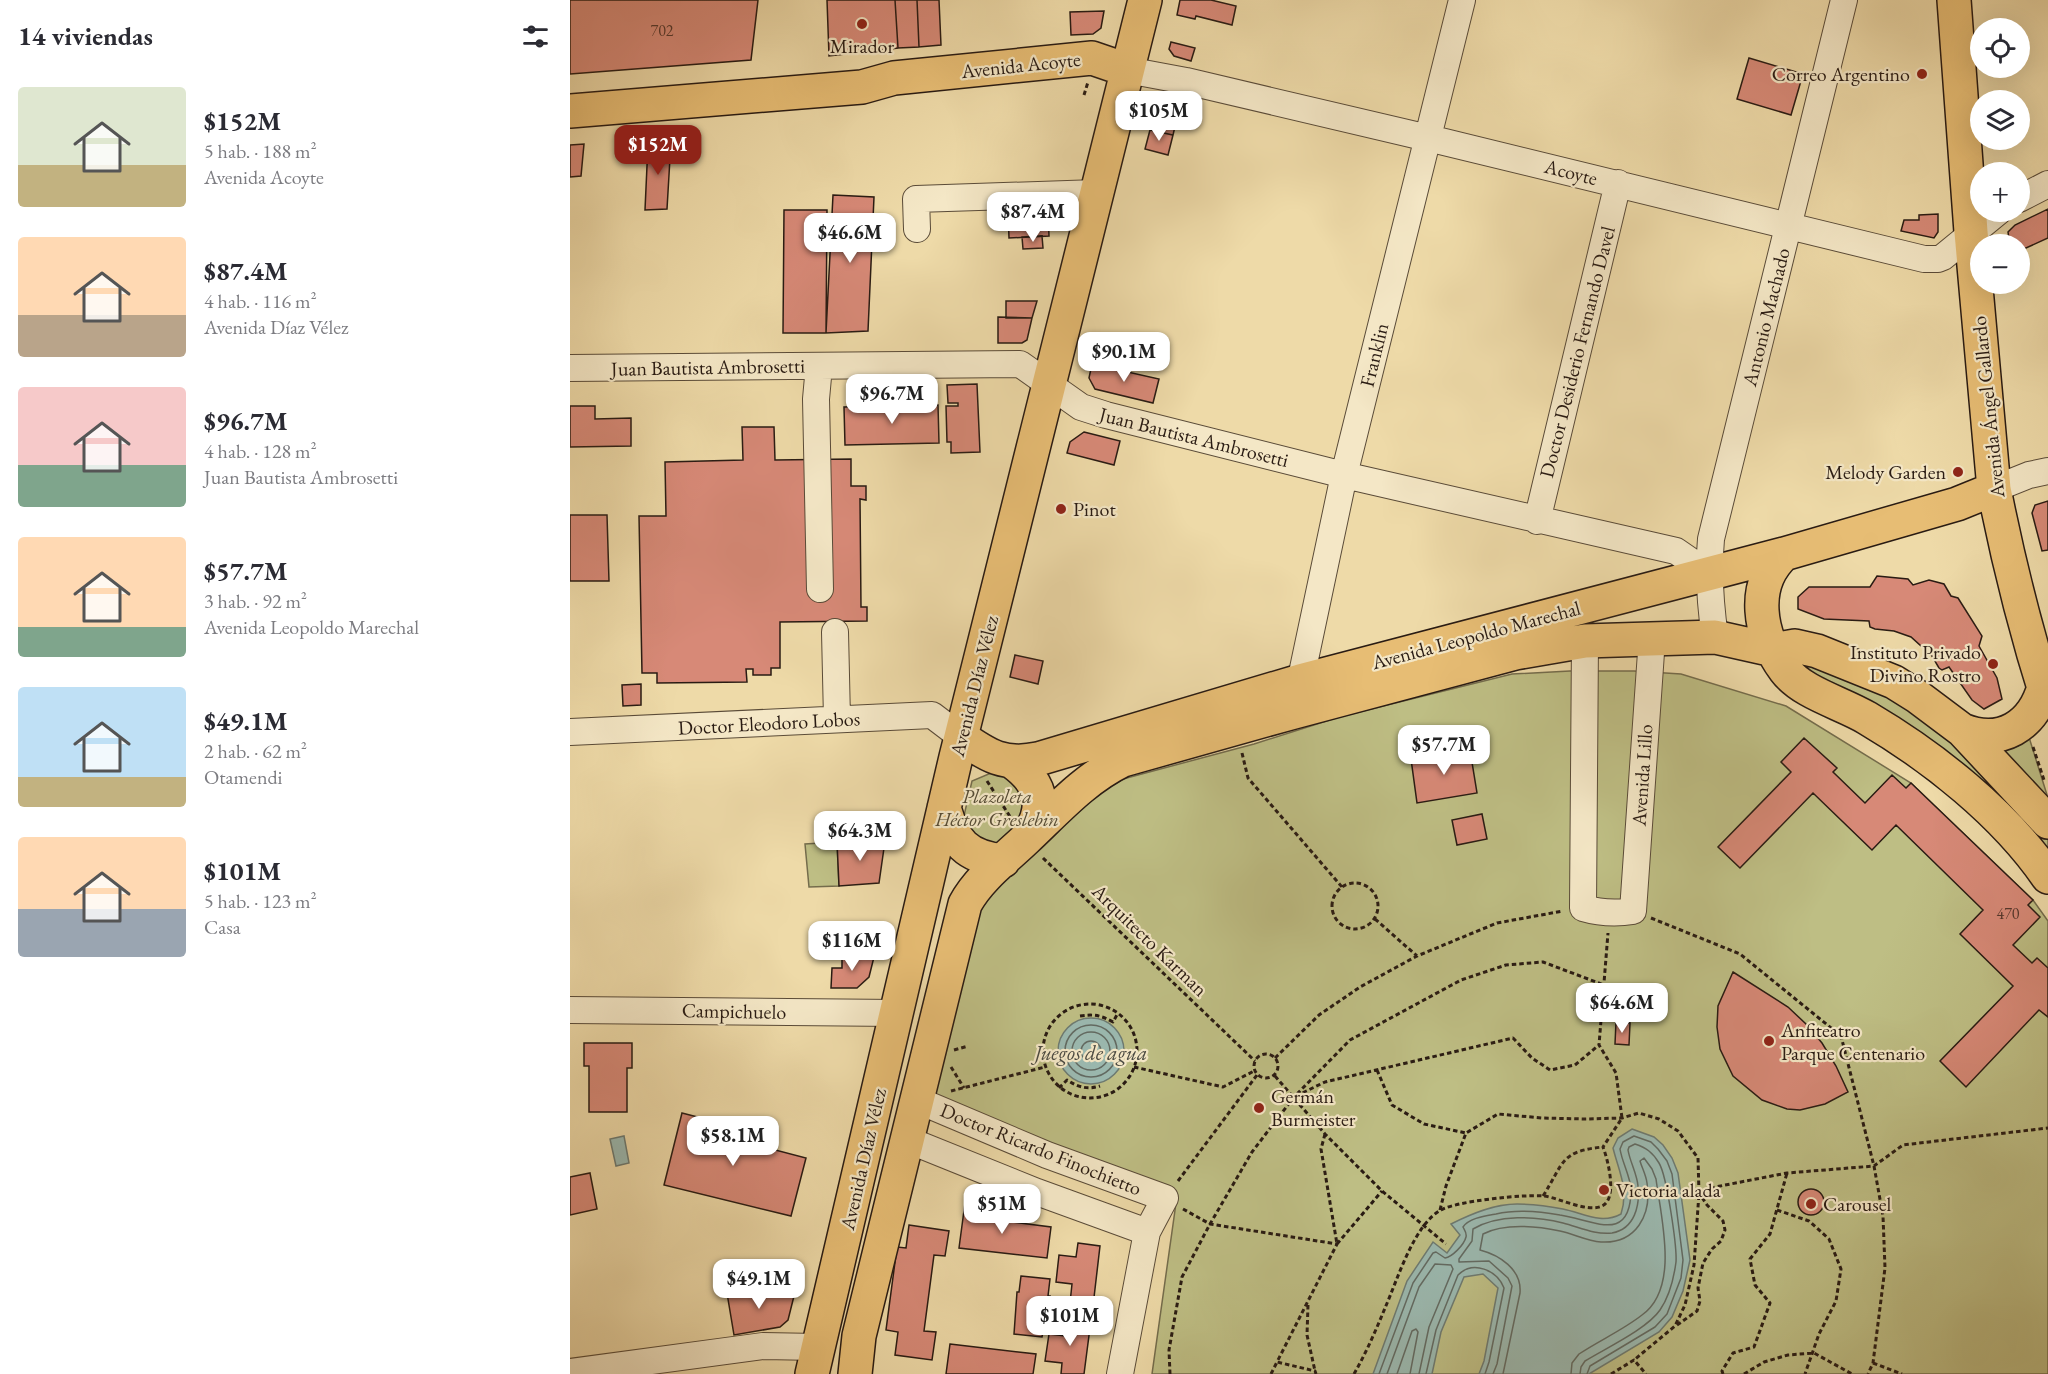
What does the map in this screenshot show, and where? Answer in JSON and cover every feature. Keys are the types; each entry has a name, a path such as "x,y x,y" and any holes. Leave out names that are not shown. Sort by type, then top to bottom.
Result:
{"main road":[{"name":"Avenida Díaz Vélez","path":"815,1360 961,737 1144,0"},
{"name":"Avenida Ángel Gallardo","path":"1954,0 1971,232 1994,489 2039,703"},
{"name":"Avenida Acoyte","path":"570,111 862,87 894,94 1088,79 1127,70"},
{"name":"Avenida Leopoldo Marechal","path":"1014,850 1069,796 1103,771 1134,757 1235,728 1297,697 1708,573 1784,554 1957,504 1994,489"},
{"path":"1784,554 1774,563 1762,594 1762,618 1773,650 1785,671 1801,685 1867,718 1928,759 1965,788 2009,829 2048,877"},
{"name":"Avenida Leopoldo Marechal","path":"961,737 991,757 998,770 1055,754 1297,697 1515,653 1585,641 1715,637 1773,650 1795,646 1817,651 1894,682 1962,730 2048,822"},
{"path":"1962,730 1978,735 1995,735 2011,730 2039,703"},
{"path":"944,808 950,828 960,844 976,855 1014,850 1038,818 1039,800 1032,781 998,770"},
{"name":"Avenida Díaz Vélez","path":"853,1374 859,1336 965,904 975,890 1014,850"},
{"path":"897,1013 943,989"},
{"path":"815,1360 837,1354 853,1374"}],"street":[{"name":"Franklin","path":"1297,697 1344,476 1462,0"},
{"name":"Antonio Machado","path":"1715,637 1708,573 1711,539 1844,0"},
{"name":"Acoyte","path":"1127,70 1186,81 1618,183 1924,259 1942,257 1984,222"},
{"name":"Doctor Desiderio Fernando Davel","path":"1537,521 1618,183"},
{"path":"2030,193 2048,184"},
{"path":"917,229 916,199 1097,193"},
{"name":"Juan Bautista Ambrosetti","path":"570,368 817,382 1020,364 1081,408 1344,476 1676,551 1708,573"},
{"path":"570,384 817,382 820,589"},
{"path":"1994,489 2029,475 2048,471"},
{"path":"835,632 837,719"},
{"name":"Avenida Lillo","path":"1621,912 1652,638"},
{"path":"1585,641 1583,908 1621,912"},
{"name":"Doctor Eleodoro Lobos","path":"570,732 932,715 961,737"},
{"name":"Campichuelo","path":"570,1010 897,1013"},
{"name":"Doctor Ricardo Finochietto","path":"917,1100 1047,1155 1165,1198"},
{"name":"Doctor Ricardo Finochietto","path":"908,1140 1037,1192 1147,1232"},
{"path":"1120,1374 1147,1232 1165,1198"},
{"path":"570,1372 763,1346 815,1360"}],"path":[{"path":"2039,703 2045,783"},
{"path":"1235,728 1248,778 1342,887"},
{"name":"Arquitecto Karman","path":"998,770 1014,850 1255,1061"},
{"path":"1357,882 1372,889 1379,903 1375,919 1369,925 1354,929 1340,923 1334,916 1332,908 1336,893 1342,887 1357,882"},
{"path":"1275,1058 1319,1015 1360,987 1418,956 1497,923 1583,908"},
{"path":"1543,1196 1560,1164 1568,1156 1582,1149 1603,1146 1622,1118 1616,1073 1599,1045 1604,985 1621,912 1740,954 1841,1036 1874,1166 1883,1216 1885,1268 1873,1362 1868,1374"},
{"path":"1375,919 1418,956"},
{"path":"1170,1374 1169,1350 1182,1277 1210,1224 1252,1152 1294,1097 1350,1040 1461,980 1506,965 1543,962 1604,985"},
{"path":"1080,1004 1096,1004 1110,1008 1118,1013 1132,1029 1137,1044 1137,1060 1131,1075 1121,1088 1107,1096 1091,1099 1076,1097 1059,1088 1050,1078 1045,1067 1042,1048 1046,1033 1054,1020 1066,1010 1080,1004"},
{"path":"1080,1016 1093,1014 1103,1016 1113,1022 1118,1013"},
{"path":"1294,1097 1325,1083 1514,1038 1532,1058 1550,1070 1575,1065 1599,1045"},
{"path":"1262,1054 1275,1058 1279,1067 1275,1076 1266,1079 1257,1075 1254,1071 1255,1061 1262,1054"},
{"path":"948,1061 964,1088"},
{"path":"917,1100 1045,1067"},
{"path":"1134,1067 1223,1087 1254,1071"},
{"path":"1377,1070 1392,1105 1424,1124 1466,1133"},
{"path":"1257,1075 1165,1198 1210,1224 1337,1244"},
{"path":"1275,1076 1325,1134 1382,1191 1446,1244"},
{"path":"1059,1088 1067,1080 1080,1087 1091,1089 1100,1086"},
{"path":"1440,1210 1446,1186 1466,1133 1498,1114 1542,1118 1622,1118 1639,1113 1659,1119 1678,1131 1698,1158 1699,1193 1694,1265 1685,1305 1675,1326"},
{"path":"1699,1193 1715,1187 1787,1173 1874,1166 1903,1145 2048,1128"},
{"path":"1325,1134 1321,1149 1337,1244"},
{"path":"1354,1374 1365,1356 1407,1254 1424,1225 1440,1210 1468,1202 1543,1196 1592,1209 1604,1206 1611,1190 1607,1156 1603,1146"},
{"path":"1722,1374 1733,1353 1754,1347 1770,1304 1755,1285 1750,1258 1770,1234 1787,1173"},
{"path":"1271,1374 1337,1244 1382,1191"},
{"path":"1611,1374 1634,1360 1697,1311 1700,1301 1698,1288 1703,1263 1712,1249 1721,1241 1725,1230 1723,1221 1699,1193"},
{"path":"1777,1210 1809,1221 1829,1239 1840,1269 1836,1301 1819,1334 1805,1374"},
{"path":"1277,1362 1315,1373 1307,1335 1308,1302"},
{"path":"1744,1374 1764,1362 1788,1355 1814,1353 1852,1374"},
{"path":"1634,1360 1646,1374"},
{"path":"1873,1362 1902,1374"}],"green space":[{"path":"1805,662 1833,665 1941,726 2048,835 2048,866 1804,670"},
{"path":"1570,671 1681,674 1786,706 1911,783 2033,900 2048,921 2048,1374 1152,1374 1177,1196 931,1101 965,951 984,897 1098,794 1123,779 1254,744 1339,717 1512,674"},
{"path":"2028,734 2047,795 2040,799 2001,750 2018,746"},
{"name":"Plazoleta Héctor Greslebin","path":"991,773 1012,775 1025,789 1024,824 995,846 976,840 963,820 972,781"},
{"path":"837,842 839,886 809,887 805,844"}],"water":[{"name":"Juegos de agua","path":"1091,1018 1103,1021 1114,1028 1121,1039 1124,1051 1121,1063 1114,1074 1103,1081 1091,1084 1079,1081 1068,1074 1061,1063 1058,1051 1061,1039 1068,1028 1079,1021"},
{"path":"1632,1129 1654,1137 1672,1158 1678,1173 1690,1260 1683,1291 1672,1317 1659,1332 1589,1374 1479,1374 1484,1361 1498,1288 1483,1274 1464,1277 1441,1332 1432,1374 1373,1374 1407,1281 1433,1242 1447,1253 1460,1235 1451,1224 1483,1210 1508,1204 1552,1207 1599,1218 1621,1214 1624,1188 1613,1148 1618,1138"},
{"path":"624,1136 629,1163 616,1166 610,1139"}],"building":[{"path":"570,0 758,0 751,60 570,74"},
{"name":"Mirador","path":"827,0 895,0 898,48 829,56"},
{"path":"895,0 917,0 919,47 898,48"},
{"path":"917,0 939,0 941,45 919,47"},
{"path":"1180,0 1211,0 1236,6 1232,25 1196,16 1195,19 1177,15"},
{"path":"1104,11 1101,28 1093,34 1071,35 1070,12"},
{"path":"1171,42 1195,48 1191,61 1174,56 1169,49"},
{"path":"1749,58 1803,74 1791,115 1737,99"},
{"path":"1160,96 1181,101 1173,135 1150,130 1155,104 1158,104"},
{"path":"1150,130 1173,135 1168,155 1145,149"},
{"path":"671,141 667,209 645,210 648,144"},
{"path":"584,144 581,176 570,177 570,145"},
{"path":"833,195 874,197 868,331 826,333"},
{"path":"2048,209 2048,238 2030,246 2030,234 2008,234 2008,232 2021,222 2030,222 2030,218"},
{"path":"784,210 827,210 826,333 783,333"},
{"path":"1048,210 1049,236 1009,238 1008,211"},
{"path":"1938,214 1938,232 1934,238 1901,231 1904,220 1919,220 1919,215"},
{"path":"1042,236 1043,248 1023,249 1022,237"},
{"path":"1006,301 1037,301 1032,318 1006,318"},
{"path":"998,317 1032,318 1027,340 1022,343 998,343"},
{"path":"1096,350 1132,358 1129,372 1092,364"},
{"path":"1092,364 1159,379 1153,403 1095,389 1089,378"},
{"path":"977,384 980,452 951,453 951,442 947,442 946,406 958,406 958,403 948,403 947,385"},
{"path":"938,405 939,443 845,445 844,407"},
{"path":"570,406 595,406 595,419 631,418 631,446 570,447"},
{"path":"742,427 774,427 775,460 851,459 851,486 866,486 866,500 860,499 861,607 867,607 867,621 780,622 780,668 771,668 771,675 753,675 753,669 746,669 747,682 657,683 657,673 642,673 639,516 666,516 665,462 743,460"},
{"path":"1084,432 1120,441 1114,465 1067,453 1070,442"},
{"path":"2048,501 2048,550 2042,551 2032,513 2035,505"},
{"path":"570,515 607,515 609,581 570,581"},
{"path":"1877,576 1908,579 1913,585 1929,580 1944,584 1951,596 1958,598 1982,636 1979,646 1997,678 2002,699 1984,709 1972,700 1949,667 1942,670 1939,668 1932,656 1911,637 1894,631 1875,629 1870,627 1869,621 1824,619 1798,609 1798,597 1809,587 1870,587"},
{"path":"1015,655 1043,661 1038,684 1010,677"},
{"path":"641,684 641,705 623,706 622,685"},
{"path":"1804,738 1837,768 1833,772 1865,803 1892,775 1906,788 1911,783 2033,900 2028,905 2040,917 2013,945 2032,963 2037,958 2048,968 2048,1017 2039,1010 1966,1087 1940,1061 2013,986 1960,934 1983,910 1896,825 1872,850 1813,793 1740,868 1718,847 1791,772 1781,762"},
{"path":"1470,750 1477,793 1417,803 1411,759"},
{"path":"1482,814 1487,839 1457,845 1452,820"},
{"path":"885,841 879,883 839,886 837,842"},
{"path":"842,956 874,957 869,977 857,988 831,988 832,968 842,968"},
{"name":"Anfiteatro Parque Centenario","path":"1733,972 1788,1007 1806,1024 1822,1043 1848,1092 1825,1104 1800,1110 1787,1109 1762,1100 1733,1076 1720,1049 1717,1027 1718,1006"},
{"path":"1616,1022 1630,1023 1629,1045 1615,1044"},
{"path":"584,1043 632,1043 632,1068 627,1068 627,1112 589,1112 589,1066 584,1066"},
{"path":"682,1113 752,1131 749,1143 806,1158 791,1216 664,1185"},
{"path":"590,1173 597,1209 570,1215 570,1177"},
{"name":"Carousel","path":"1811,1189 1820,1193 1824,1202 1820,1211 1811,1215 1802,1211 1798,1202 1802,1193"},
{"path":"965,1203 982,1205 980,1218 1051,1227 1047,1258 959,1248"},
{"path":"909,1225 949,1231 945,1256 934,1255 924,1331 936,1332 932,1360 895,1355 898,1332 886,1330 897,1247 906,1248"},
{"path":"1078,1243 1100,1246 1093,1306 1070,1303 1072,1284 1056,1282 1059,1255 1076,1257"},
{"path":"1021,1276 1050,1279 1048,1296 1050,1296 1042,1337 1014,1334 1017,1292 1019,1292"},
{"path":"762,1287 794,1296 788,1320 780,1327 734,1335 727,1293"},
{"path":"1068,1317 1091,1320 1084,1374 1061,1374 1062,1363 1045,1361 1049,1334 1065,1336"},
{"path":"950,1344 1036,1354 1033,1374 946,1374"}],"place":[{"name":"Mirador","path":"862,24"},
{"name":"Correo Argentino","path":"1922,74"},
{"name":"Melody Garden","path":"1958,472"},
{"name":"Pinot","path":"1061,509"},
{"name":"Instituto Privado Divino Rostro","path":"1993,664"},
{"name":"Anfiteatro Parque Centenario","path":"1769,1041"},
{"name":"Germán Burmeister","path":"1259,1108"},
{"name":"Victoria alada","path":"1604,1190"},
{"name":"Carousel","path":"1811,1204"}]}
